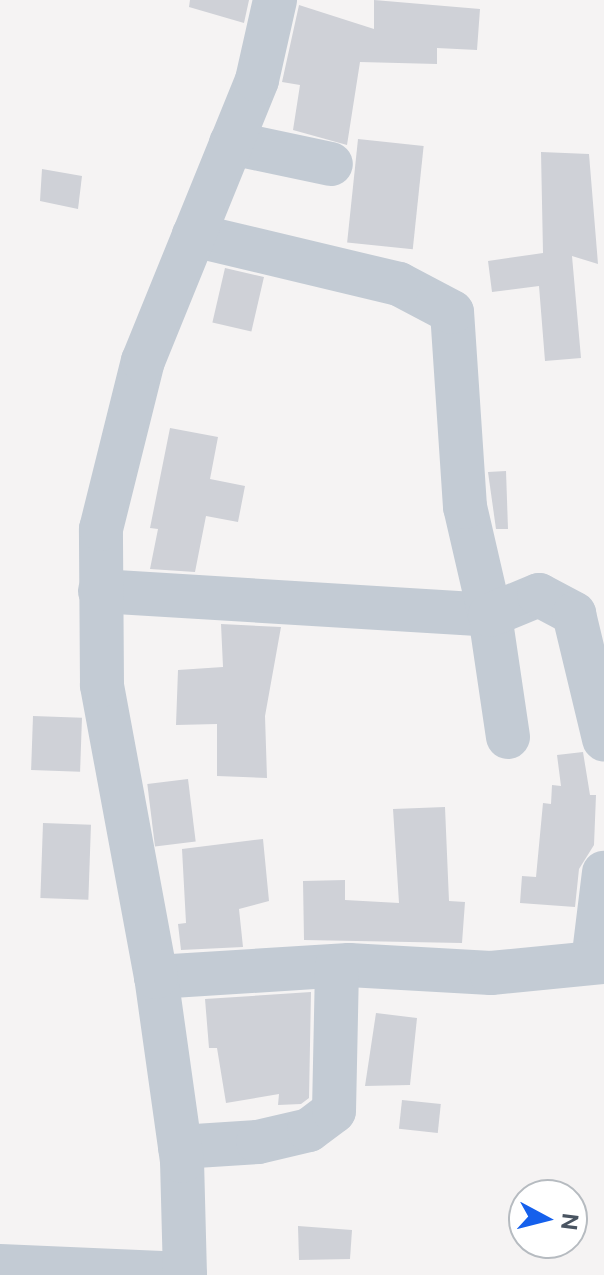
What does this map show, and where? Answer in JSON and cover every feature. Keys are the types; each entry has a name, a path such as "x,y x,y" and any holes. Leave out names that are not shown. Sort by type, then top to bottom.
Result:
{"street":[{"path":"0,1266 185,1274 180,1147 156,977 102,685 101,529 143,361 257,80 275,0"},
{"path":"231,143 331,164"},
{"path":"194,235 399,284 452,312 465,507 490,615 508,737"},
{"path":"100,591 490,615 539,595 574,614 604,739"},
{"path":"156,977 337,966 491,973 598,962 604,873"},
{"path":"180,1147 258,1142 309,1130 334,1111 337,966"}],"building":[{"path":"190,0 249,0 244,23 189,7"},
{"path":"374,0 480,9 477,50 437,48 437,64 360,62 347,145 293,130 300,85 282,82 299,5 374,29"},
{"path":"358,139 424,146 413,249 347,242"},
{"path":"541,152 589,154 598,264 572,256 581,358 545,361 539,286 492,292 488,261 543,253"},
{"path":"42,169 82,176 78,209 40,201"},
{"path":"225,268 264,277 251,332 212,323"},
{"path":"170,428 218,437 210,479 245,486 238,522 206,516 195,572 150,569 158,529 150,528"},
{"path":"506,471 508,529 496,529 488,472"},
{"path":"221,624 281,627 265,716 267,778 217,776 217,724 176,725 178,670 223,667"},
{"path":"33,716 82,718 80,772 31,770"},
{"path":"583,752 590,795 596,795 594,845 579,869 575,907 520,903 522,876 536,877 543,803 551,804 552,785 561,786 557,755"},
{"path":"188,779 196,842 155,847 147,784"},
{"path":"445,807 449,901 465,902 462,943 304,940 303,881 345,880 345,900 399,903 393,809"},
{"path":"43,823 91,825 88,900 40,898"},
{"path":"263,839 269,901 239,909 243,947 181,950 178,924 186,923 182,849"},
{"path":"311,992 309,1098 301,1104 278,1105 279,1094 226,1103 217,1048 209,1048 205,999"},
{"path":"376,1013 417,1018 410,1085 365,1086"},
{"path":"402,1100 441,1104 438,1133 399,1129"},
{"path":"298,1226 352,1230 350,1259 299,1260"}]}
